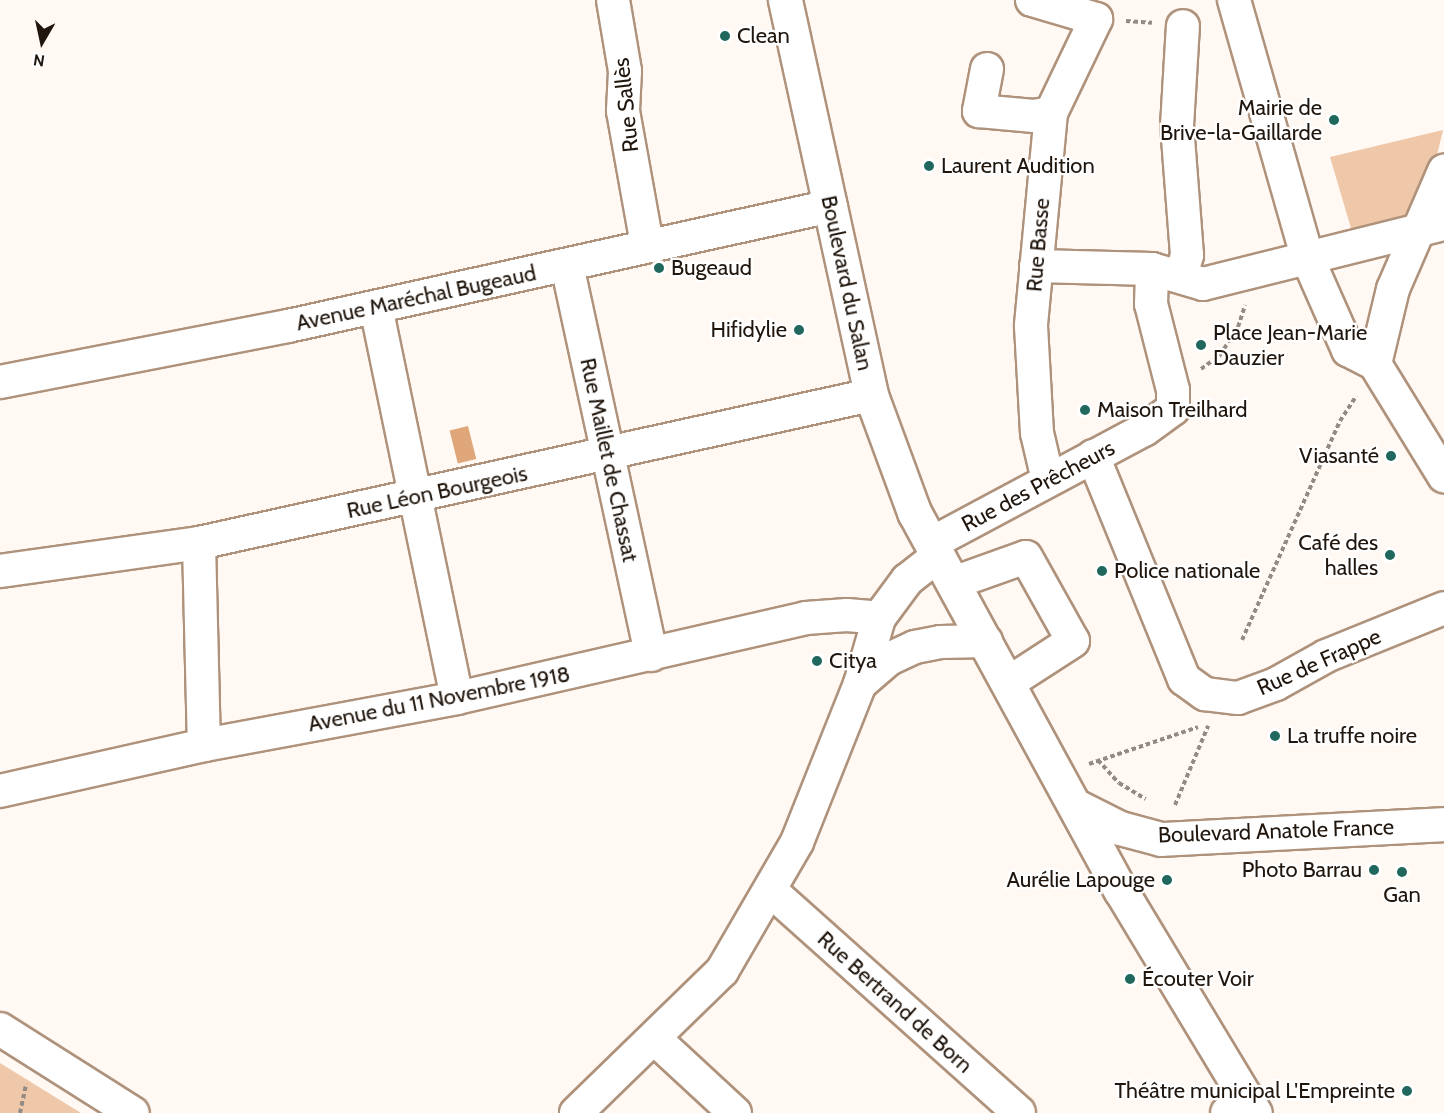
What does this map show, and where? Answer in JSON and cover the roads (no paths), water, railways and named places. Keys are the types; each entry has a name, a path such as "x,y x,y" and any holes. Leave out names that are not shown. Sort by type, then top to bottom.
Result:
{"main road":[{"name":"Boulevard du Salan","path":"785,0 871,395 914,512 941,561"},
{"path":"941,561 1242,1107"},
{"name":"Boulevard Anatole France","path":"1076,806 1120,828 1161,839 1444,824"}],"street":[{"name":"Rue Sallès","path":"613,0 625,71 623,111 647,245"},
{"name":"Rue Basse","path":"1032,0 1096,19 1051,113 1036,266 1032,338 1037,433 1048,480"},
{"path":"1234,0 1307,257 1348,350 1376,364 1444,476"},
{"path":"1166,272 1187,255 1177,126 1182,26"},
{"path":"987,69 979,111 1034,116 1051,113"},
{"path":"1376,364 1393,289 1430,227 1444,171"},
{"name":"Avenue Maréchal Bugeaud","path":"0,382 376,307 647,245 831,206"},
{"path":"1036,266 1166,272 1203,284 1430,227"},
{"name":"Rue Maillet de Chassat","path":"567,265 651,655"},
{"name":"Rue des Prêcheurs","path":"941,561 1048,480 1144,430 1173,410 1173,390 1151,304 1166,272"},
{"path":"376,307 457,698"},
{"name":"Rue Léon Bourgeois","path":"0,571 199,543 415,498 871,395"},
{"name":"Rue de Frappe","path":"1093,456 1184,679 1205,694 1238,698 1276,684 1326,656 1444,608"},
{"path":"199,543 204,745"},
{"path":"576,1113 655,1039 722,971 797,842 861,684 879,618 908,580 941,561 1026,557 1073,641 1008,683"},
{"name":"Avenue du 11 Novembre 1918","path":"0,791 204,745 457,698 806,618 848,615 879,618"},
{"path":"861,684 889,659 915,647 941,642 986,641"},
{"name":"Rue Bertrand de Born","path":"770,890 1019,1113"},
{"path":"0,1029 133,1113"},
{"path":"655,1039 735,1113"}],"place":[{"name":"Clean","path":"725,36"},
{"name":"Mairie de Brive-la-Gaillarde","path":"1334,120"},
{"name":"Laurent Audition","path":"929,166"},
{"name":"Bugeaud","path":"659,268"},
{"name":"Hifidylie","path":"799,330"},
{"name":"Place Jean-Marie Dauzier","path":"1201,345"},
{"name":"Maison Treilhard","path":"1085,410"},
{"name":"Viasanté","path":"1391,456"},
{"name":"Café des halles","path":"1390,555"},
{"name":"Police nationale","path":"1102,571"},
{"name":"Citya","path":"817,661"},
{"name":"La truffe noire","path":"1275,736"},
{"name":"Photo Barrau","path":"1374,870"},
{"name":"Gan","path":"1402,872"},
{"name":"Aurélie Lapouge","path":"1167,880"},
{"name":"Écouter Voir","path":"1130,979"},
{"name":"Théâtre municipal L'Empreinte","path":"1407,1091"}]}
